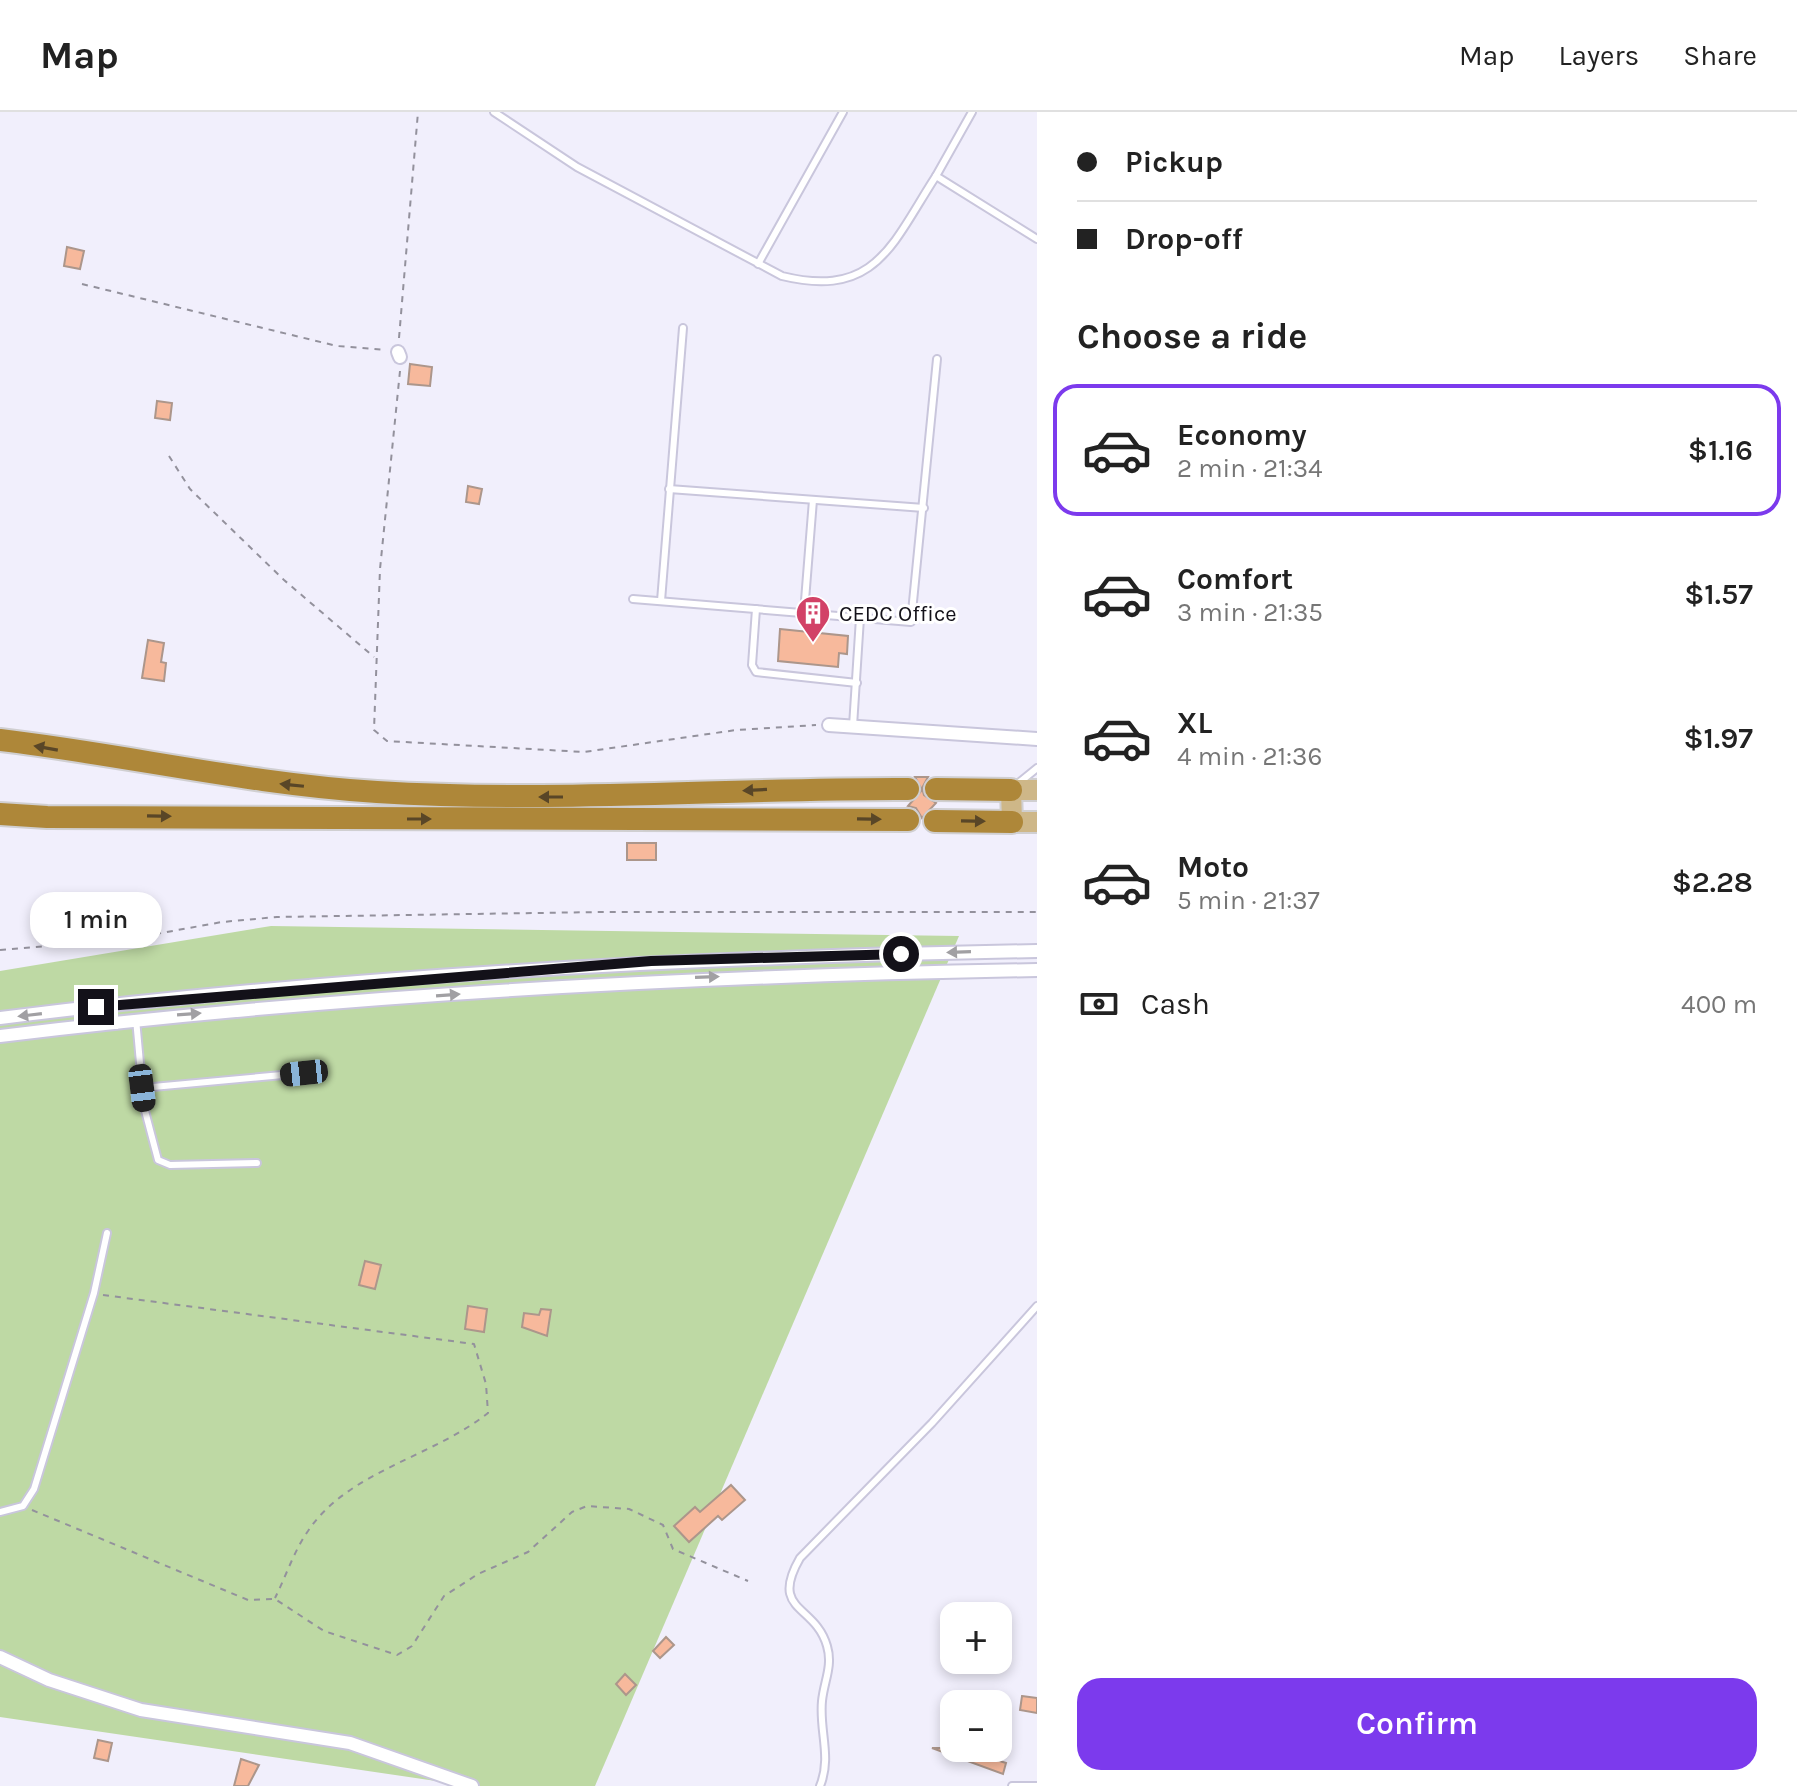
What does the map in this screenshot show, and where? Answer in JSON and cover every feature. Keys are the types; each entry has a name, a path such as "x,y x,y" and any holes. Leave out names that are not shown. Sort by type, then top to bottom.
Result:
{"highway":[{"path":"1,740 244,779 380,792 629,797 778,789 908,789"},
{"path":"936,789 1011,790"},
{"path":"0,802 81,815"},
{"path":"0,814 47,817 908,820"},
{"path":"935,821 1012,822"}],"main road":[{"path":"1037,790 1011,790 1012,822 1037,822"}],"street":[{"path":"829,725 1037,739"},
{"path":"0,1018 183,997 682,959 1037,951"},
{"path":"0,1036 136,1019 705,977 1037,970"},
{"path":"0,1657 49,1680 141,1710 350,1743 472,1786"}],"lane":[{"path":"494,112 577,167 758,264 782,276 826,283 874,267 936,176 972,112"},
{"path":"758,264 843,112"},
{"path":"936,176 1037,239"},
{"path":"661,601 683,328"},
{"path":"633,599 908,622 914,619 937,359"},
{"path":"669,489 924,508"},
{"path":"804,613 813,500"},
{"path":"756,609 752,665 756,672 857,683"},
{"path":"853,726 860,618"},
{"path":"1011,790 1037,768"},
{"path":"528,970 530,989"},
{"path":"136,1019 142,1088 152,1150 158,1160 170,1165 257,1163"},
{"path":"142,1088 304,1073"},
{"path":"0,1512 23,1506 34,1489 94,1293 107,1233"},
{"path":"820,1786 827,1757 822,1701 831,1662 827,1643 791,1599 787,1589 790,1576 800,1558 932,1423 1037,1306"},
{"path":"1012,1786 1037,1786"}],"path":[{"path":"418,112 399,355 400,393 386,490 375,658 374,730 387,741 584,752 736,730 829,725"},
{"path":"82,284 337,346 399,355"},
{"path":"169,456 190,489 284,580 375,658"},
{"path":"0,950 128,939 263,917 601,912 1037,912"},
{"path":"94,1293 474,1344 486,1384 488,1413 469,1428 342,1495 308,1530 275,1599"},
{"path":"23,1506 248,1600 275,1599 324,1631 397,1655 412,1646 444,1596 478,1574 528,1552 572,1512 587,1506 629,1509 663,1525 673,1549 748,1581"}],"green space":[{"path":"271,926 959,936 595,1786 470,1786 0,1717 0,971"}],"building":[{"path":"67,247 84,251 80,269 64,266"},
{"path":"410,364 432,367 430,386 408,384"},
{"path":"157,401 172,403 170,420 155,418"},
{"path":"468,486 482,489 479,504 466,502"},
{"name":"CEDC Office","path":"780,629 848,636 847,654 839,653 838,667 778,661"},
{"path":"148,640 164,643 161,662 166,663 164,681 142,678"},
{"path":"915,777 928,777 922,788 924,795 936,803 922,818 916,808 908,806 922,790"},
{"path":"627,843 656,843 656,860 627,860"},
{"path":"365,1261 381,1265 375,1289 359,1285"},
{"path":"468,1306 487,1309 484,1332 465,1329"},
{"path":"541,1309 551,1310 547,1336 522,1327 524,1313 539,1315"},
{"path":"731,1485 745,1500 722,1520 718,1516 689,1542 674,1526 695,1507 700,1512"},
{"path":"666,1637 674,1645 660,1658 653,1651"},
{"path":"625,1674 636,1685 626,1695 616,1684"},
{"path":"1022,1696 1037,1698 1037,1713 1020,1710"},
{"path":"98,1740 112,1743 108,1761 94,1758"},
{"path":"241,1759 259,1765 248,1786 234,1786"},
{"path":"970,1762 1006,1763 1003,1774"}],"place":[{"name":"CEDC Office","path":"813,644"}],"route":[{"path":"96,1007 183,997 651,961 901,954"}]}
